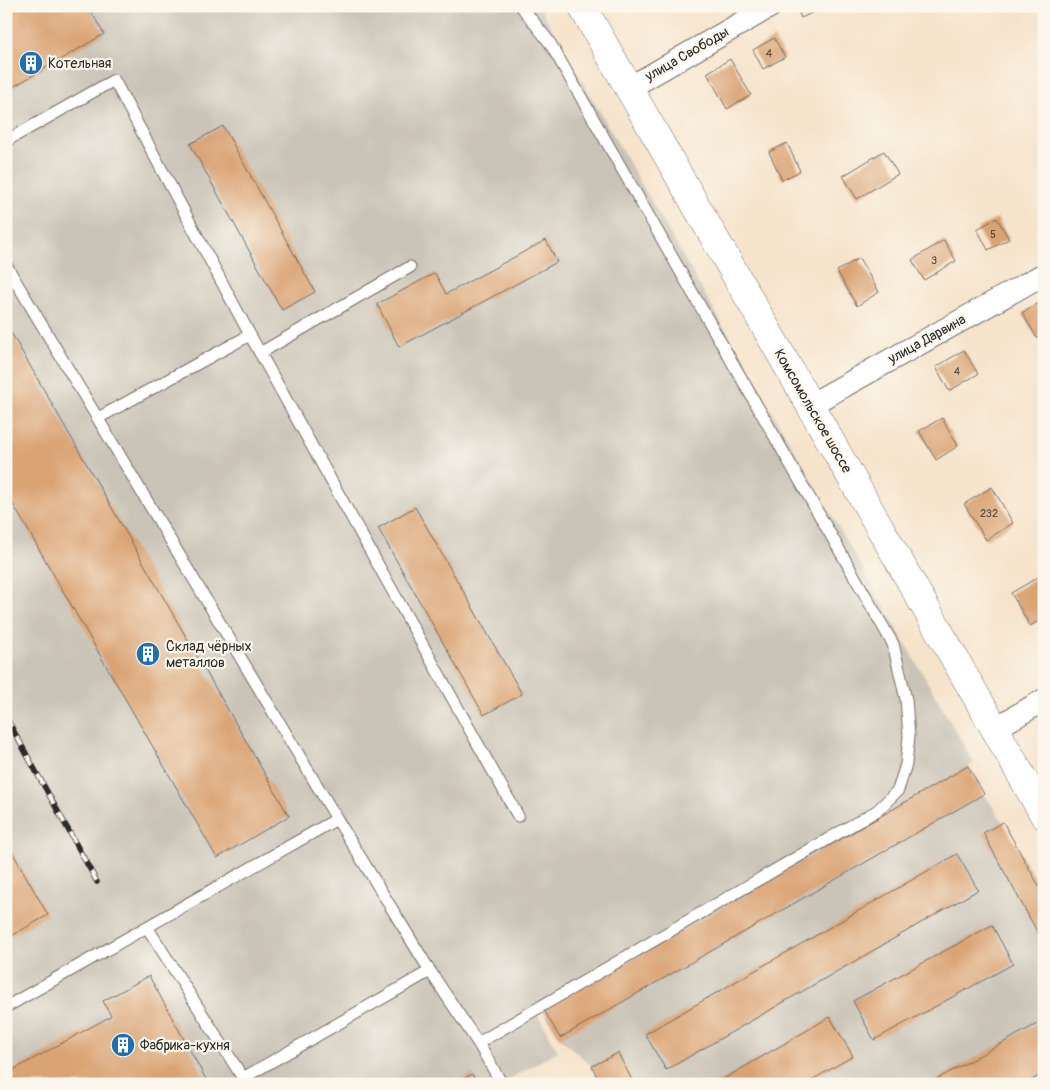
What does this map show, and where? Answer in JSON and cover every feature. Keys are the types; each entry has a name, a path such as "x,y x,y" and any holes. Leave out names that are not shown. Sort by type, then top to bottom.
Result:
{"main road":[{"name":"Комсомольское шоссе","path":"582,6 1044,815"}],"street":[{"name":"улица Свободы","path":"628,88 771,6"},
{"name":"улица Дарвина","path":"810,405 1044,274"},
{"path":"994,729 1044,700"}],"lane":[{"path":"478,1043 878,810 898,790 906,764 909,736 906,699 893,644 550,43 521,6"},
{"path":"6,141 114,80 250,335 518,816"},
{"path":"6,265 337,819 502,1084"},
{"path":"260,353 410,267"},
{"path":"98,418 250,335"},
{"path":"6,1007 337,819"},
{"path":"148,927 243,1078 430,971"}],"shaded area":[{"path":"6,6 539,6 974,763 968,767 1003,822 1044,895 1044,1084 601,1084 592,1066 560,1038 543,1010 537,1014 558,1051 501,1084 6,1084"}],"building":[{"name":"Котельная","path":"6,6 88,6 104,34 6,91"},
{"path":"796,6 818,6 820,9 801,18"},
{"path":"774,38 785,57 763,69 753,50"},
{"path":"730,59 751,95 727,109 707,73"},
{"path":"223,126 315,292 282,310 190,144"},
{"path":"787,143 800,171 782,180 769,152"},
{"path":"884,151 898,174 857,199 843,176"},
{"path":"997,218 1009,239 988,250 977,229"},
{"path":"546,240 557,262 399,347 377,304 435,273 446,294"},
{"path":"944,240 956,261 924,280 912,260"},
{"path":"859,258 879,292 857,306 837,271"},
{"path":"1044,300 1044,334 1037,338 1022,313"},
{"name":"Склад чёрных металлов","path":"6,324 289,816 217,858 6,492"},
{"path":"964,350 978,374 949,391 936,367"},
{"path":"942,418 958,446 936,460 919,431"},
{"path":"992,487 1013,523 986,540 964,504"},
{"path":"415,507 522,694 484,715 378,528"},
{"path":"1042,575 1044,580 1044,618 1030,626 1011,593"},
{"path":"968,766 984,794 560,1038 544,1010"},
{"path":"1003,822 1044,895 1044,944 983,833"},
{"path":"6,841 48,915 6,939"},
{"path":"957,854 978,890 666,1070 645,1034"},
{"path":"992,925 1013,964 874,1040 853,1001"},
{"name":"Фабрика-кухня","path":"149,976 207,1081 203,1084 6,1084 6,1074 111,1016 103,1001"},
{"path":"830,1017 853,1056 805,1084 715,1084"},
{"path":"1044,1020 1044,1073 1025,1084 928,1084"},
{"path":"618,1053 634,1084 600,1084 592,1066"},
{"path":"472,1074 478,1084 456,1084 460,1081"}],"railway":[{"path":"6,717 97,882"}],"place":[{"name":"Котельная","path":"31,63"},
{"name":"Склад чёрных металлов","path":"148,654"},
{"name":"Фабрика-кухня","path":"123,1045"}]}
